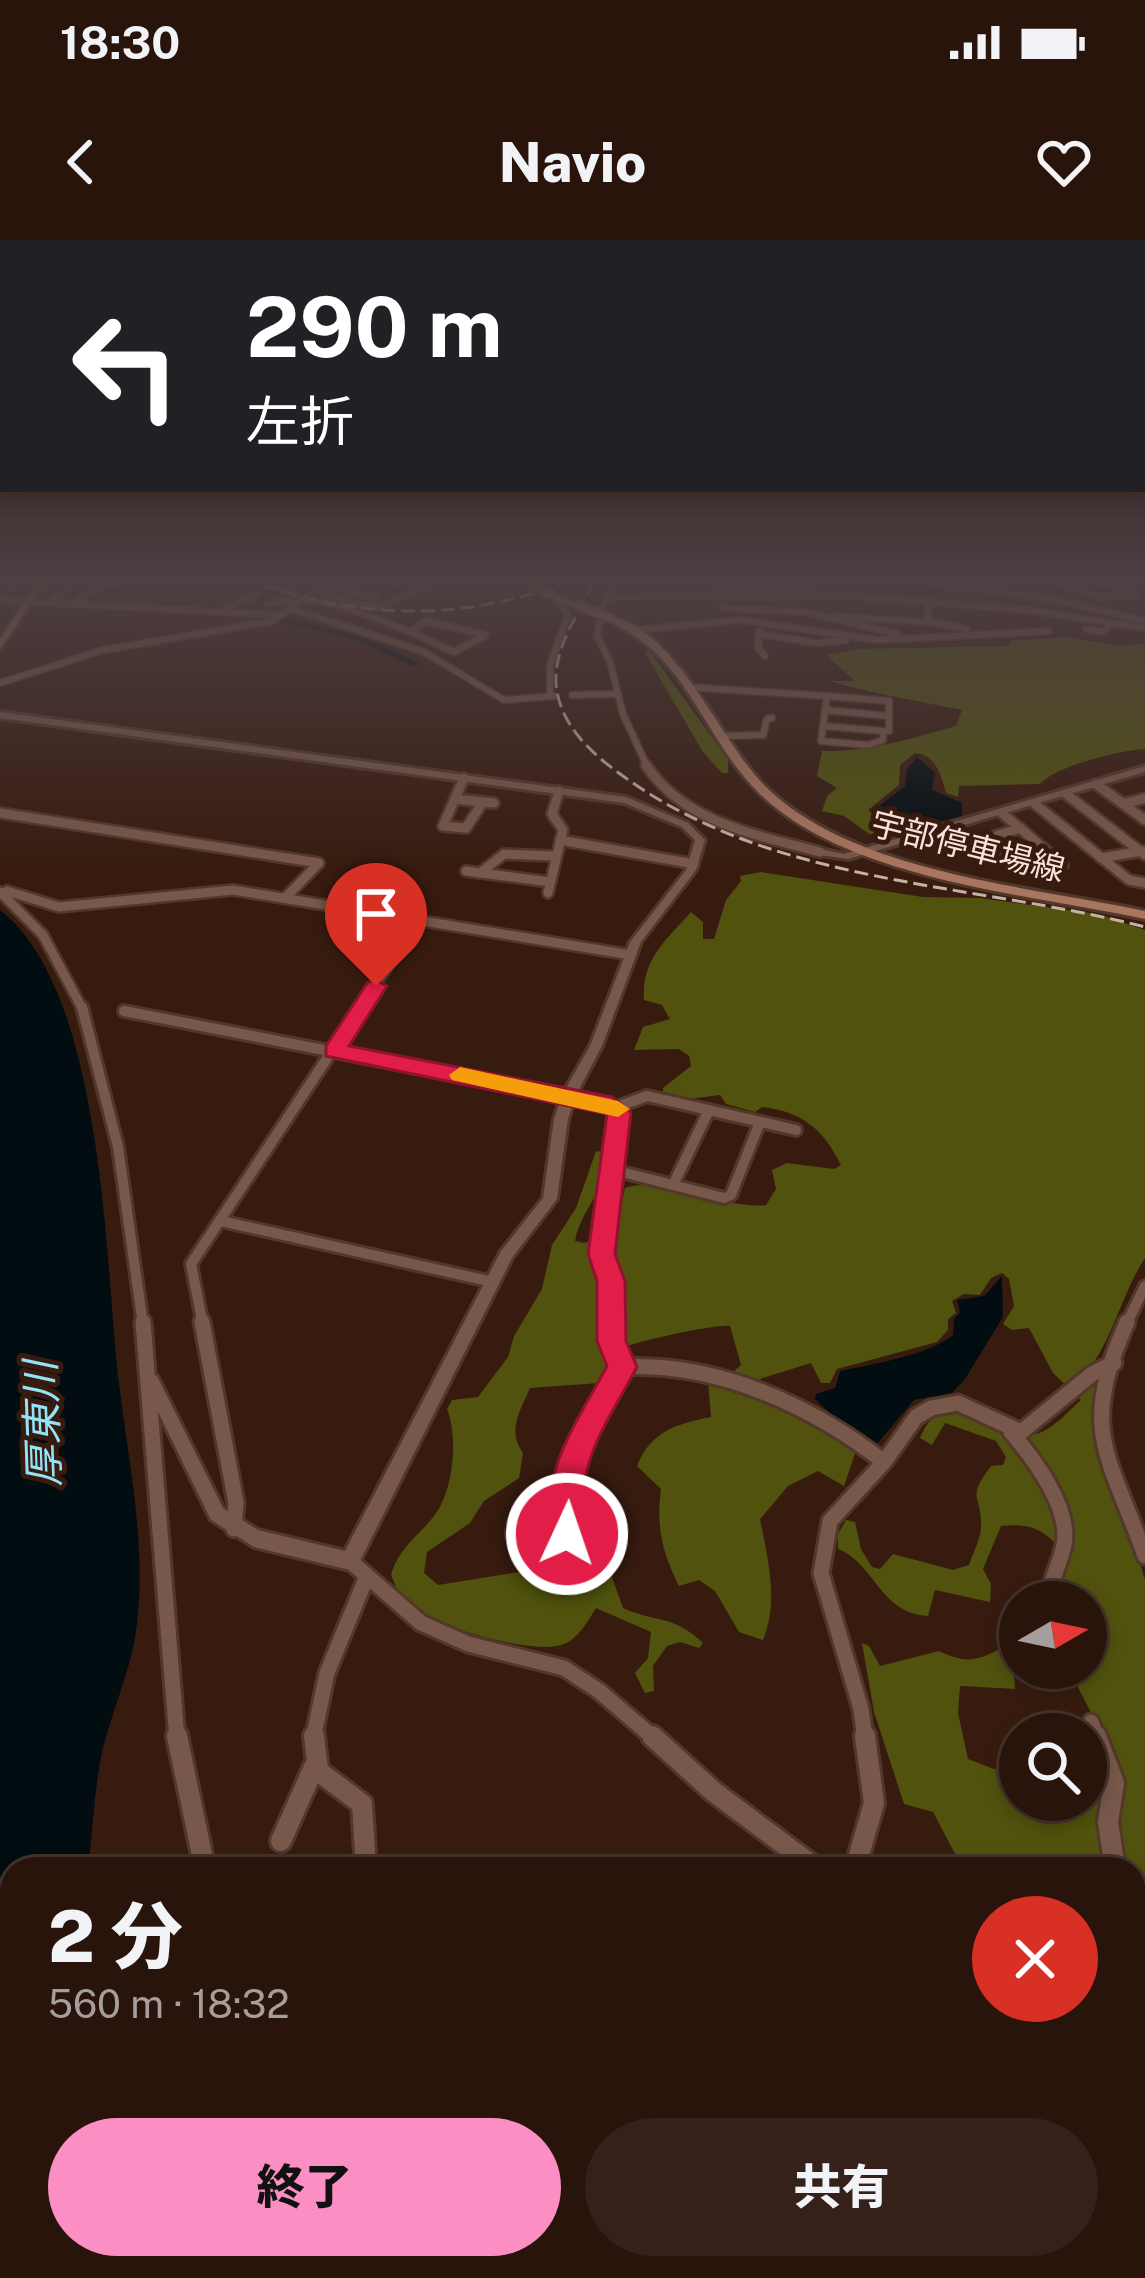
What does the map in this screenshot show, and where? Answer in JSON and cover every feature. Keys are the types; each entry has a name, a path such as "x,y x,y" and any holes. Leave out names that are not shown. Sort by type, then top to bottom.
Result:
{"main road":[{"name":"宇部停車場線","path":"680,677 775,804 807,826 861,850 1145,915"}],"street":[{"path":"471,677 504,700 552,696 551,677"},
{"path":"612,677 623,727 660,785 680,803 716,822 844,857 1145,770"},
{"path":"687,687 889,701 889,731 823,726"},
{"path":"572,695 614,694"},
{"path":"827,696 821,741 868,745 883,740 883,731"},
{"path":"825,710 889,716"},
{"path":"0,715 637,802 699,836 694,864 636,942 596,1046 569,1095 550,1199 506,1255 350,1561"},
{"path":"723,736 764,735 767,719 772,718"},
{"path":"455,799 489,803 466,829 442,826 464,778"},
{"path":"1096,784 1145,820"},
{"path":"466,871 549,887 562,825 552,814 559,791"},
{"path":"1066,794 1144,852"},
{"path":"1123,804 1145,798"},
{"path":"663,814 680,803"},
{"path":"1035,804 1129,880 1145,884"},
{"path":"0,813 319,862 285,898"},
{"path":"977,842 992,854 1063,865 1003,814"},
{"path":"942,848 1020,828"},
{"path":"560,840 694,864"},
{"path":"479,873 489,859 514,850 554,856"},
{"path":"1101,858 1144,852"},
{"path":"0,890 58,907 233,890 631,955"},
{"path":"0,890 29,917 64,965 88,1018 118,1147 151,1381 172,1713 202,1857"},
{"path":"234,1528 236,1503 190,1273 417,921"},
{"path":"124,1011 617,1107 647,1096 796,1130"},
{"path":"514,1533 567,1534 571,1529 568,1483 580,1448 622,1367 612,1341 611,1281 602,1254 617,1107"},
{"path":"674,1184 709,1110"},
{"path":"610,1169 724,1198 731,1195 760,1122"},
{"path":"221,1221 493,1282"},
{"path":"1145,1286 1114,1363 1100,1418 1100,1440 1145,1556"},
{"path":"1011,1432 1030,1429 1082,1388 1090,1374 1114,1363"},
{"path":"622,1367 667,1365 794,1404 829,1422 884,1462"},
{"path":"151,1381 218,1514 234,1528 350,1561 400,1612 423,1626 457,1641 521,1652 580,1678 626,1711 715,1792 801,1857"},
{"path":"858,1857 874,1803 872,1776 860,1709 821,1573 823,1541 842,1505 884,1462 916,1417 958,1403 1011,1432 1054,1504 1066,1534 1050,1581"},
{"path":"281,1841 314,1766 316,1724 328,1672 367,1576"},
{"path":"1107,1765 1114,1783 1108,1822 1113,1857"},
{"path":"314,1766 362,1804 365,1857"}],"shaded area":[{"path":"659,677 668,677 728,759 728,773 722,773 703,752"},
{"path":"851,677 1145,677 1145,749 1074,765 1040,784 959,786 958,797 946,793 933,762 915,753 900,765 899,785 868,810 890,832 869,834 844,816 822,811 827,796 837,788 817,776 822,751 875,747 956,726 962,710 829,681 855,681"},
{"path":"761,872 923,897 980,898 1098,914 1145,930 1145,1258 1102,1349 1083,1376 1096,1387 1097,1441 1145,1580 1145,1857 957,1857 933,1812 904,1804 874,1712 862,1643 869,1646 880,1666 939,1651 971,1659 999,1649 999,1688 960,1686 958,1713 968,1759 999,1769 999,1821 1107,1821 1107,1713 1091,1713 1079,1689 1107,1689 1107,1581 1062,1581 1067,1557 1053,1541 1023,1526 1001,1526 983,1569 991,1584 990,1602 935,1590 928,1616 898,1606 861,1565 838,1549 838,1534 846,1520 855,1522 861,1549 872,1567 880,1569 893,1554 953,1570 969,1565 981,1529 979,1485 991,1466 1003,1465 1006,1457 996,1441 945,1423 932,1445 920,1438 930,1422 954,1412 1013,1432 1035,1434 1081,1400 1053,1373 1029,1328 1012,1330 1003,1324 1014,1306 1009,1279 1002,1273 991,1278 980,1295 964,1294 952,1301 956,1313 937,1342 837,1369 830,1383 821,1383 811,1363 760,1379 763,1401 796,1409 857,1448 844,1486 818,1471 788,1486 760,1519 771,1595 763,1640 739,1632 715,1591 699,1580 679,1586 662,1539 661,1489 637,1466 666,1431 711,1417 708,1382 729,1376 741,1365 730,1326 692,1330 618,1350 600,1383 530,1388 516,1429 523,1453 519,1478 484,1501 470,1523 427,1552 424,1573 438,1585 526,1571 561,1558 594,1557 609,1569 623,1608 673,1623 703,1643 699,1648 680,1642 667,1646 653,1666 654,1691 645,1693 635,1673 648,1658 651,1632 596,1608 580,1632 564,1644 542,1647 500,1641 415,1610 402,1598 391,1575 447,1490 453,1447 447,1409 452,1400 478,1397 508,1357 514,1336 542,1289 552,1245 576,1208 596,1151 602,1152 600,1181 575,1241 584,1243 615,1233 625,1188 656,1186 731,1203 766,1205 776,1189 772,1170 787,1163 834,1169 841,1165 819,1132 789,1113 762,1107 755,1112 726,1104 720,1095 689,1099 663,1094 663,1088 691,1066 689,1056 679,1049 634,1050 643,1027 670,1019 662,1005 644,1000 647,973 657,952 691,912 703,922 703,939 714,939 726,900 740,876"}],"water":[{"path":"917,757 935,773 932,790 962,803 962,816 895,832 884,822 879,806 905,786 907,769"},
{"name":"厚東川","path":"0,910 34,948 60,1000 79,1061 102,1196 140,1573 135,1638 102,1752 89,1857 0,1857"},
{"path":"1002,1276 1003,1317 965,1379 952,1393 914,1400 877,1444 841,1424 815,1399 816,1394 835,1388 840,1371 899,1358 953,1335 954,1319 960,1312 957,1300 984,1296"}],"railway":[{"path":"556,677 563,712 589,748 623,776 682,812 744,840 875,876 1145,927"}],"slow traffic":[{"path":"460,1075 618,1109"}],"route":[{"path":"376,986 334,1051 569,1095 612,1105 619,1112 602,1254 611,1281 612,1341 622,1367 580,1448 568,1483 572,1523 567,1534"}]}
